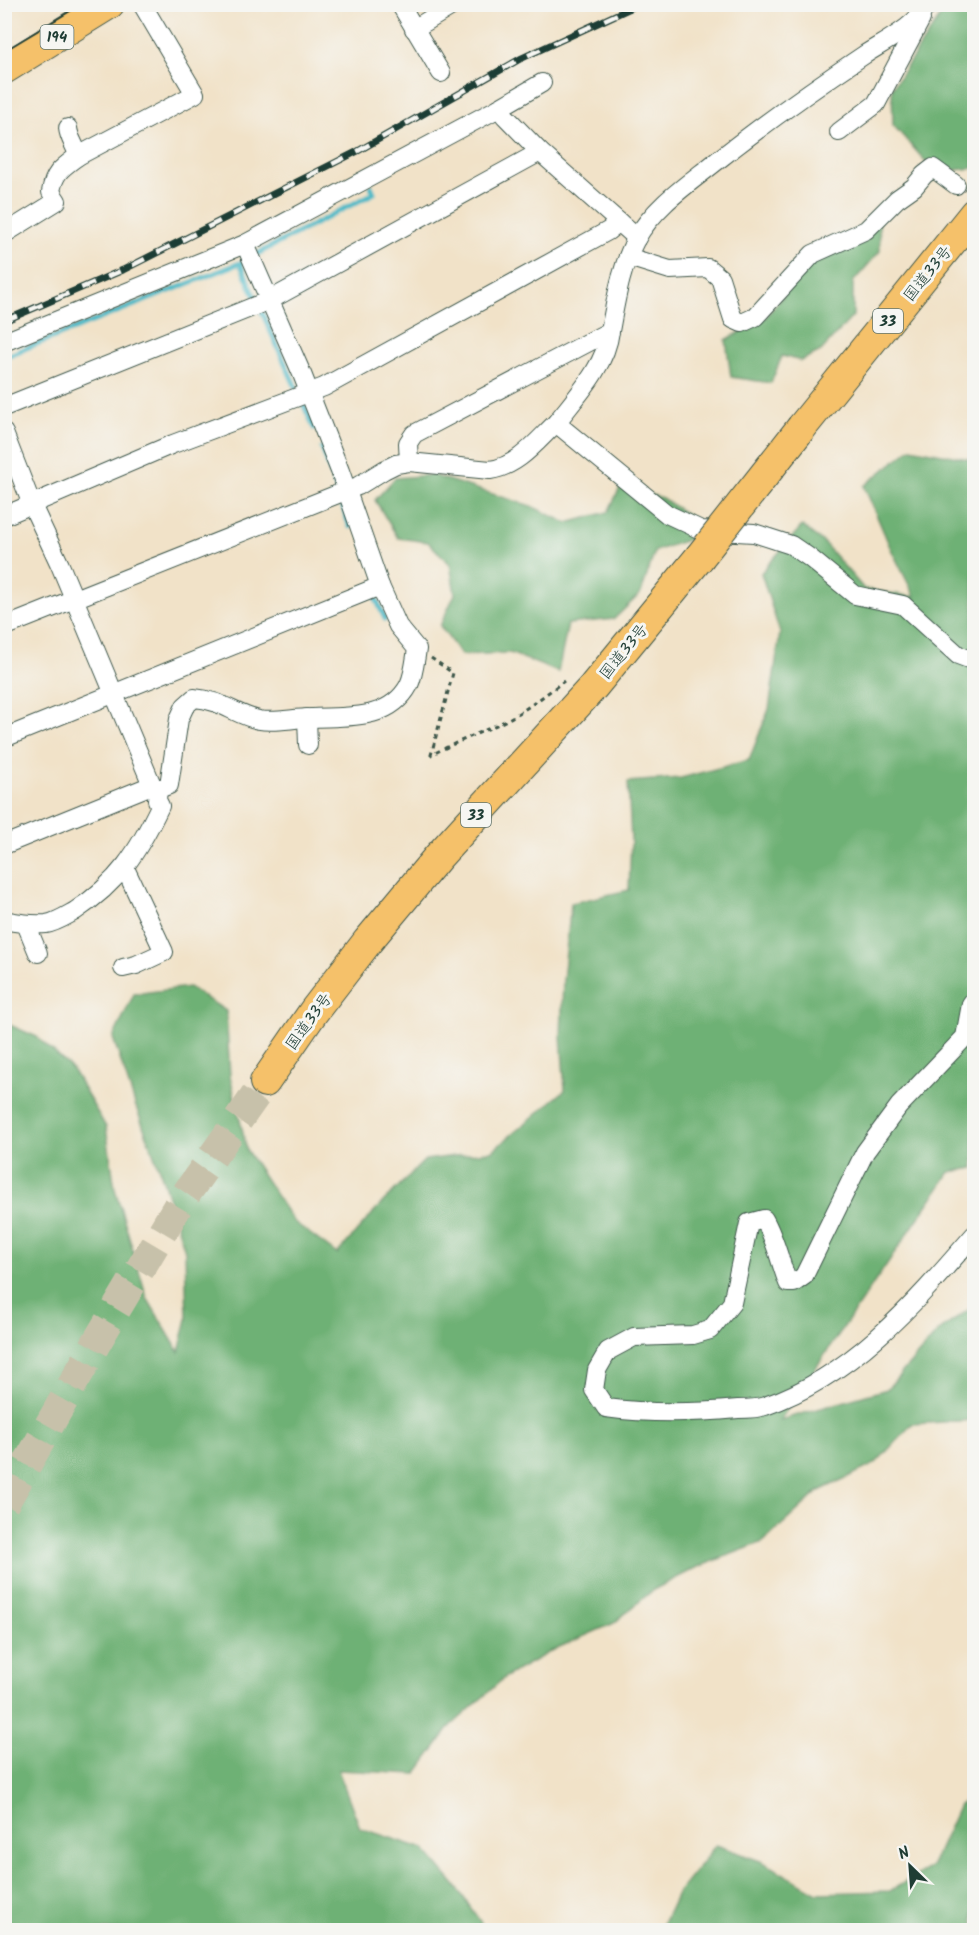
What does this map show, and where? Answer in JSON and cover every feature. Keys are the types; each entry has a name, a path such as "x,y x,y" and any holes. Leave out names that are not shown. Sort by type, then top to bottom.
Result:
{"highway":[{"name":"194","path":"4,69 109,4"},
{"name":"国道33号","path":"265,1082 314,1011 389,916 438,857 593,687 975,214"}],"street":[{"path":"4,234 57,201 51,192 53,178 64,166 78,156 195,94 142,4"},
{"path":"400,4 441,73"},
{"path":"414,29 455,4"},
{"path":"839,132 876,104 926,8"},
{"path":"4,627 358,486 384,470 409,462 490,470 501,468 520,458 556,423 582,391 601,359 608,346 617,289 628,257 637,238 660,207 748,136 835,74 908,27 926,8"},
{"path":"4,342 249,253 542,83"},
{"path":"499,108 540,152 637,238"},
{"path":"68,128 68,136 78,156"},
{"path":"4,407 270,300 540,152"},
{"path":"628,257 669,270 708,268 720,278 733,319 742,323 755,317 813,254 866,230 933,168 956,185"},
{"path":"4,516 173,444 324,387 608,231 619,222"},
{"path":"4,845 155,787 169,785 179,719 185,706 194,698 217,703 260,720 362,716 387,708 409,685 417,649 398,626 380,586 347,490 249,253"},
{"path":"409,462 408,443 414,434 610,331"},
{"path":"556,423 667,514 700,530 753,533 791,545 855,595 903,605 958,655 975,661"},
{"path":"4,433 32,505 155,787 160,806 143,841 125,868 89,901 67,916 48,924 26,924 4,920"},
{"path":"4,738 380,586"},
{"path":"307,718 308,745"},
{"path":"123,968 164,952 125,868"},
{"path":"26,924 38,953"},
{"path":"975,999 971,1004 965,1036 899,1106 865,1152 804,1276 794,1283 788,1283 773,1243 772,1232 764,1219 749,1223 732,1303 710,1330 693,1335 634,1337 608,1351 597,1370 594,1390 606,1408 628,1411 714,1411 764,1407 825,1379 872,1343 917,1300 975,1235"}],"path":[{"path":"417,649 453,673 431,755 461,738 495,726 525,709 564,681"}],"green space":[{"path":"948,5 974,5 974,168 935,172 893,125 892,88"},
{"path":"879,220 880,251 853,282 853,316 821,351 801,361 782,356 771,383 731,377 726,340 765,318 816,255"},
{"path":"911,448 974,460 974,1168 950,1172 780,1420 887,1389 939,1331 974,1306 974,1420 912,1424 875,1464 819,1491 763,1542 698,1567 653,1590 614,1623 557,1648 505,1677 451,1726 416,1774 338,1770 360,1828 424,1849 455,1885 486,1930 5,1930 4,1643 7,1642 6,1592 4,1589 5,1023 37,1037 72,1069 106,1127 115,1189 147,1298 179,1352 187,1319 185,1251 162,1177 113,1038 134,994 189,987 226,1011 230,1076 247,1151 293,1221 337,1254 382,1203 425,1160 492,1151 565,1090 561,1037 563,980 571,903 629,890 631,840 628,782 681,778 749,760 769,709 780,633 761,573 802,526 823,542 864,589 915,597 890,547 864,486"},
{"path":"432,475 531,506 567,523 608,512 621,486 662,498 699,523 693,538 655,551 641,593 614,619 568,624 558,672 510,653 461,655 440,626 455,594 450,564 428,542 398,538 375,500 395,478"},
{"path":"974,1795 974,1930 660,1930 678,1892 716,1845 763,1862 817,1893 890,1891 931,1867 959,1805"}],"waterway":[{"path":"4,357 240,263 374,193 371,186"},
{"path":"240,263 314,428"},
{"path":"322,448 350,527"},
{"path":"373,592 385,619"}],"tunnel":[{"path":"4,1504 179,1204 265,1082"}],"tram line":[{"path":"4,51 82,4"}],"railway":[{"path":"4,321 123,270 358,151 520,59 639,4"}]}
